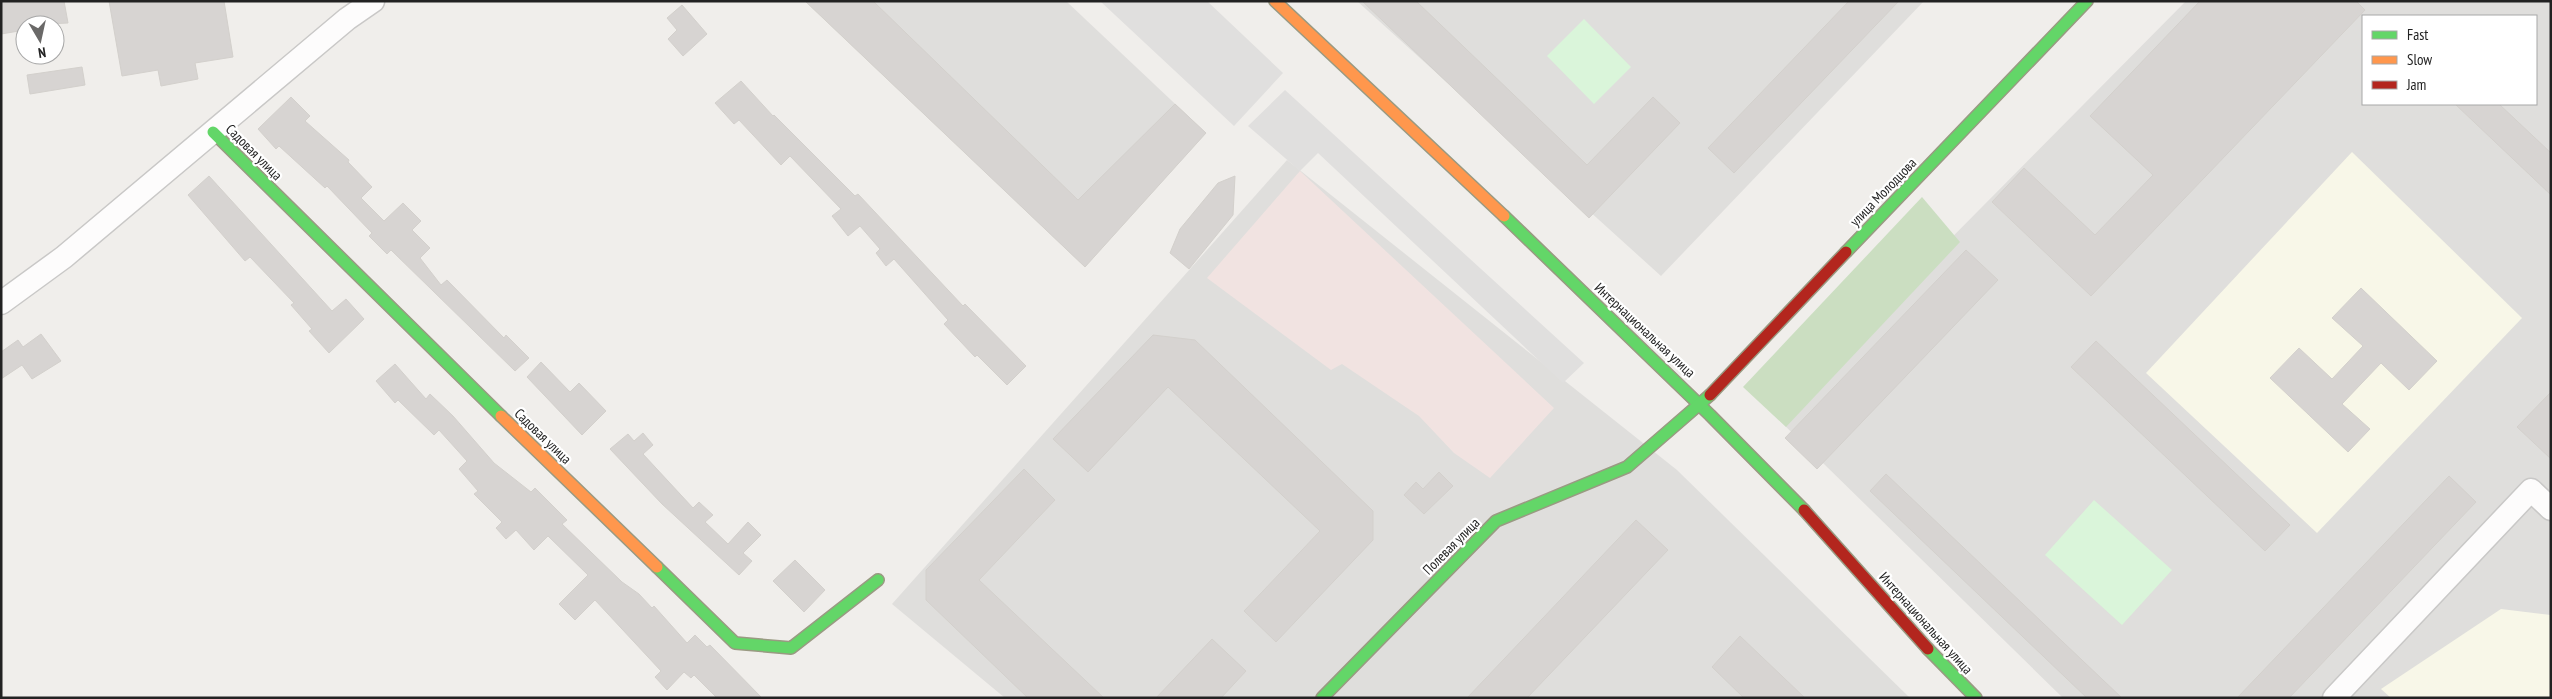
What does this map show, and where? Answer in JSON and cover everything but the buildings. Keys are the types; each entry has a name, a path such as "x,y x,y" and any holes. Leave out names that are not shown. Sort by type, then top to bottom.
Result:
{"street":[{"path":"1,303 64,257 347,19 373,1"},
{"name":"Интернациональная улица","path":"1276,1 1701,404 1802,506 1941,665 1976,698"},
{"name":"улица Молодцова","path":"1701,404 2087,1"},
{"name":"Садовая улица","path":"213,132 735,643 791,648 878,580"},
{"name":"Полевая улица","path":"1322,698 1496,522 1627,467 1701,404"},
{"path":"2334,698 2531,490 2551,510"}],"shaded area":[{"path":"805,1 1066,1 1206,133 1085,267"},
{"path":"1100,1 1207,1 1283,73 1234,126"},
{"path":"1357,1 1924,1 1661,276"},
{"path":"2186,1 2551,1 2551,698 2063,698 1775,416"},
{"path":"1285,90 1584,363 1563,383 1318,153 1300,171 1248,126"},
{"path":"2352,152 2522,318 2317,533 2146,373"},
{"path":"1287,160 1677,470 1910,698 1005,698 892,604"},
{"path":"1300,171 1554,408 1490,478 1454,453 1419,416 1342,364 1331,370 1207,278"},
{"path":"2501,609 2551,615 2551,698 2391,698 2381,689"}],"green space":[{"path":"1584,19 1631,67 1594,104 1547,56"},
{"path":"1922,197 1960,242 1786,427 1743,387"},
{"path":"2094,500 2172,570 2122,625 2045,555"}],"traffic: fast":[{"path":"1846,252 2087,1"},
{"path":"213,132 501,416"},
{"path":"1504,216 1710,415 1804,510"},
{"path":"1322,698 1496,521 1627,467 1710,395"},
{"path":"657,567 735,643 791,648 878,580"},
{"path":"1928,649 1976,698"}],"traffic: slow":[{"path":"1275,1 1504,216"},
{"path":"501,416 657,567"}],"traffic: jam":[{"path":"1710,395 1846,252"},
{"path":"1804,510 1928,649"}]}
